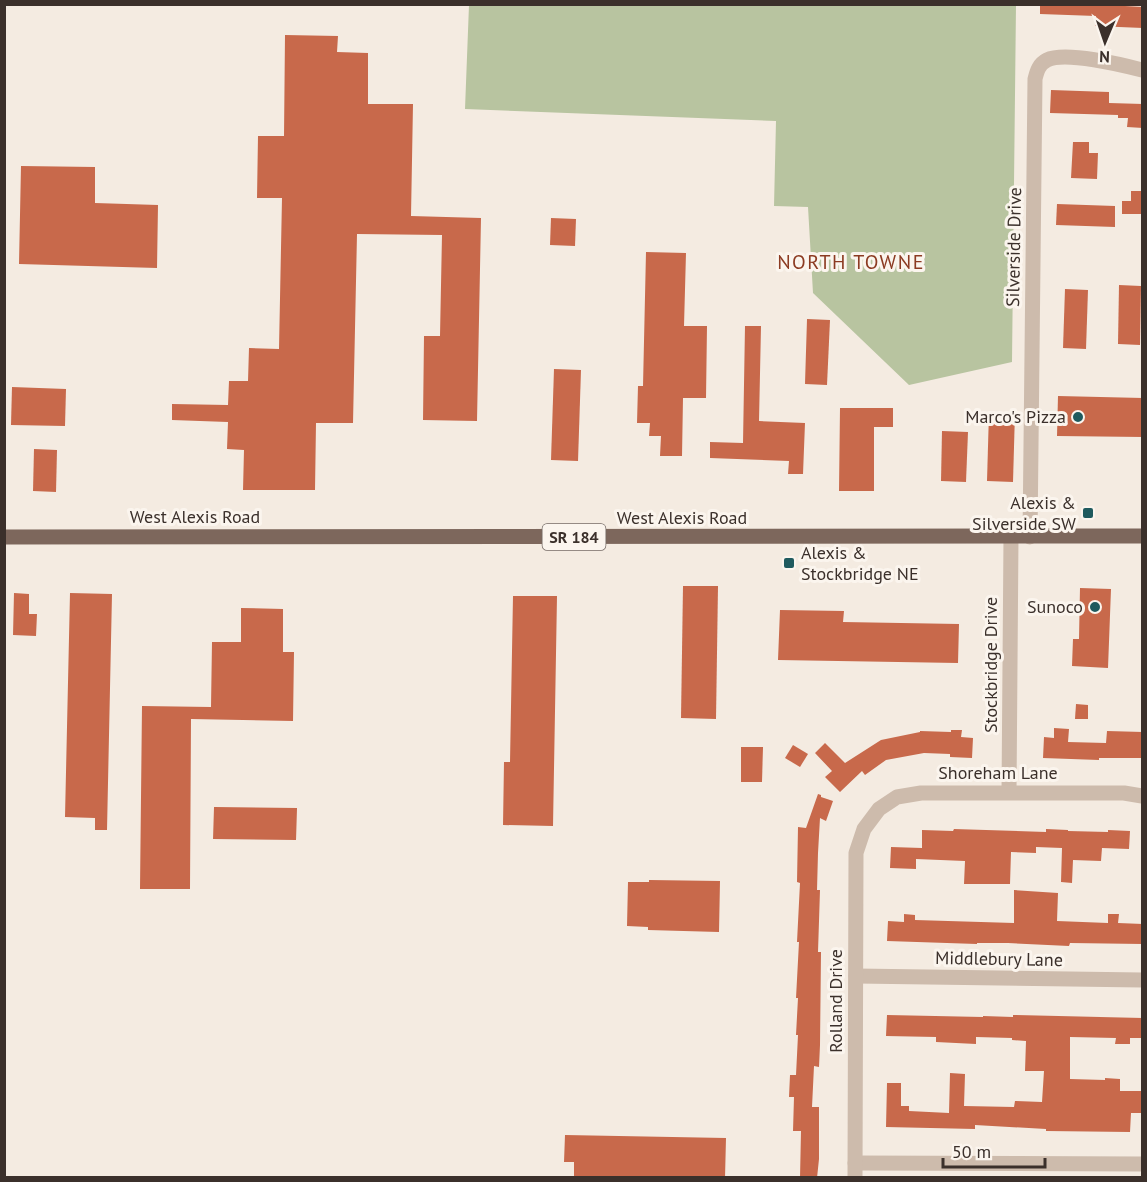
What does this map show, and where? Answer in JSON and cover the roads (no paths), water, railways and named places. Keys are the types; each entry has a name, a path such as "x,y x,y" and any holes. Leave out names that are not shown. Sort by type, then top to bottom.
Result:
{"main road":[{"name":"West Alexis Road","path":"4,537 1143,536"}],"street":[{"name":"Silverside Drive","path":"1030,537 1035,79 1038,68 1048,59 1063,57 1099,60 1143,70"},
{"name":"Stockbridge Drive","path":"1009,792 1011,537"},
{"name":"Shoreham Lane","path":"866,826 879,809 897,797 921,793 1124,793 1143,796"},
{"name":"Rolland Drive","path":"855,1170 856,853 866,826"},
{"name":"Middlebury Lane","path":"856,976 1143,980"},
{"path":"855,1170 1143,1164"}],"place":[{"name":"Marco's Pizza","path":"1078,417"},
{"name":"Alexis & Silverside SW","path":"1088,513"},
{"name":"Alexis & Stockbridge NE","path":"789,563"},
{"name":"Sunoco","path":"1095,607"}],"district":[{"name":"NORTH TOWNE","path":"851,262"}]}
